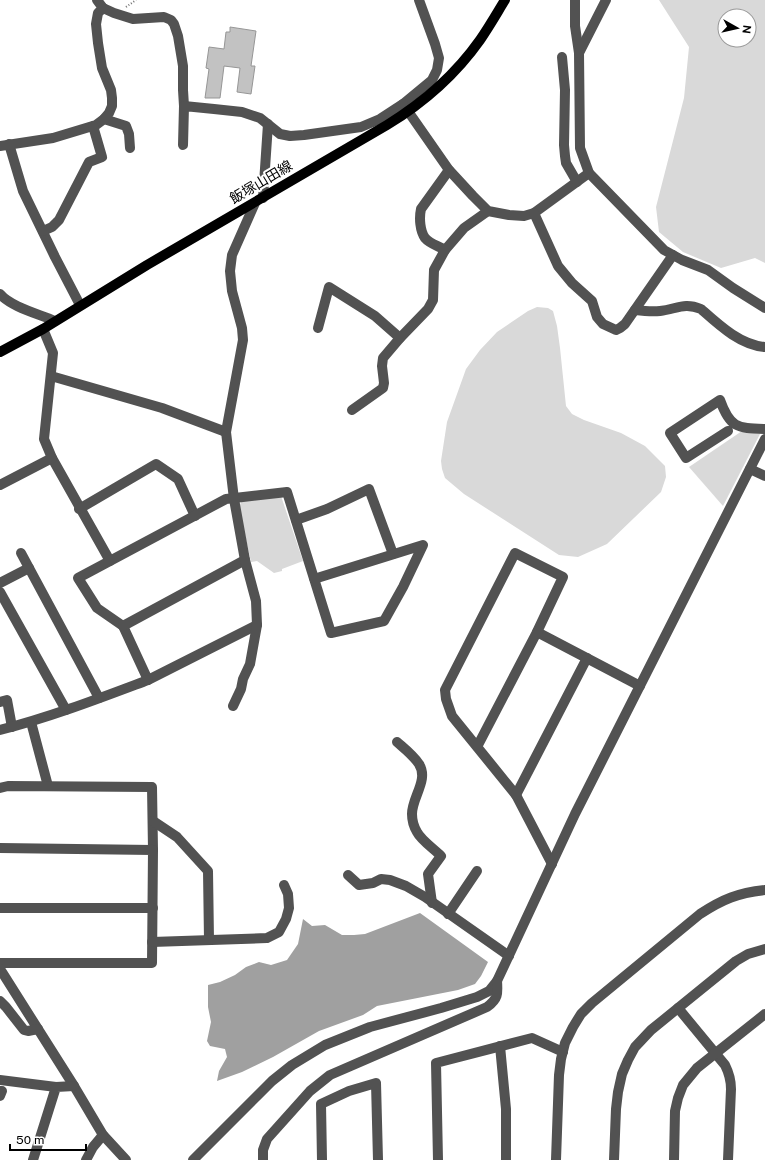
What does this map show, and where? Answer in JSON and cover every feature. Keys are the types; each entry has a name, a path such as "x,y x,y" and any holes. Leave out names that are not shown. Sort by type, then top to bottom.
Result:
{"main road":[{"name":"飯塚山田線","path":"0,352 43,329 147,265 387,125 405,108 441,83 464,60 480,40 505,0"}],"street":[{"path":"184,106 242,112 260,118 280,134 290,136 361,127 405,108 432,80 438,70 439,58 419,0"},
{"path":"575,0 575,26 579,53 580,148 589,173 664,250 682,260 708,270 765,308"},
{"path":"579,53 606,0"},
{"path":"80,305 23,191 4,145 53,138 93,126 104,119 109,113 112,106 111,90 102,68 96,24 100,4 114,13 133,19 164,17 171,20 174,24 178,36 183,66 183,145"},
{"path":"562,57 565,90 565,156 566,163 577,182"},
{"path":"405,108 449,170 488,211 524,216 534,213 589,173"},
{"path":"104,119 126,126 129,134 130,148"},
{"path":"233,706 241,689 243,678 250,664 257,625 256,601 245,560 234,499 226,432 243,340 242,328 232,291 230,271 232,255 259,200 268,124"},
{"path":"43,231 52,227 59,220 89,162 102,157 93,126"},
{"path":"445,250 425,238 422,230 420,214 421,209 449,170"},
{"path":"352,410 383,388 383,358 428,309 433,300 434,270 445,250 464,228 488,211"},
{"path":"534,213 558,266 572,283 592,301 597,317 603,324 616,330 625,324 673,255"},
{"path":"318,328 329,287 376,316 400,338"},
{"path":"0,294 4,299 11,303 55,321"},
{"path":"634,310 652,312 686,305 694,306 701,309 739,339 747,343 765,347"},
{"path":"43,329 53,353 44,440 52,458 110,561"},
{"path":"51,376 162,408 226,432"},
{"path":"728,431 686,458 670,433 720,400 725,414 732,423 742,427 765,429"},
{"path":"193,1160 272,1081 292,1065 325,1045 370,1027 477,997 488,991 497,981 576,814 765,438"},
{"path":"0,485 52,458"},
{"path":"80,508 156,464 178,479 195,516"},
{"path":"750,469 765,476"},
{"path":"296,520 327,509 369,489 393,554"},
{"path":"148,680 123,626 97,608 78,578 226,499 287,492 296,520 314,579 331,633 384,621 423,544 314,579"},
{"path":"21,553 99,698"},
{"path":"478,747 537,632 563,577 515,553 445,690 446,699 452,716 516,795 552,864"},
{"path":"123,626 245,560"},
{"path":"0,582 29,568"},
{"path":"0,592 66,710"},
{"path":"0,730 31,722 148,680 257,625"},
{"path":"537,632 640,686"},
{"path":"516,795 587,658"},
{"path":"0,702 7,700 12,727"},
{"path":"31,722 48,786"},
{"path":"397,742 412,754 419,765 422,774 422,782 412,814 414,824 418,834 441,856 428,874 432,902"},
{"path":"0,788 8,786 152,787 153,821 152,963 0,963"},
{"path":"153,821 177,837 208,871 209,940"},
{"path":"0,848 153,850"},
{"path":"448,914 477,871"},
{"path":"348,875 359,885 373,883 381,879 390,880 406,886 432,902 509,956"},
{"path":"152,942 267,938 279,932 286,919 289,908 288,894 284,885"},
{"path":"556,1160 559,1075 566,1043 581,1014 592,1002 700,914 716,903 734,896 765,890"},
{"path":"0,908 153,908"},
{"path":"614,1160 618,1092 622,1074 635,1047 651,1030 736,961 748,954 765,949"},
{"path":"0,969 103,1135 126,1160"},
{"path":"263,1160 263,1150 267,1139 310,1091 330,1075 488,1007 494,1001 498,993 497,981"},
{"path":"0,1001 24,1030 28,1031 38,1029"},
{"path":"678,1008 725,1065 731,1079 728,1160"},
{"path":"674,1160 675,1111 683,1085 691,1075 715,1053 765,1014"},
{"path":"438,1160 436,1063 532,1038 563,1052"},
{"path":"500,1046 506,1109 506,1160"},
{"path":"0,1080 56,1087 74,1086"},
{"path":"322,1160 321,1104 349,1092 376,1083 378,1160"},
{"path":"34,1160 56,1087"},
{"path":"0,1091 2,1091 0,1096"},
{"path":"86,1160 93,1147 103,1135"}],"shaded area":[{"path":"659,0 765,0 765,263 755,258 721,268 683,252 659,232 656,207 684,98 689,47"},
{"path":"537,307 548,308 553,311 557,326 566,406 572,414 584,420 621,433 645,446 665,466 666,477 661,492 607,544 578,557 559,555 464,494 445,478 442,469 441,461 447,422 466,369 480,350 497,332 528,311"},
{"path":"742,431 760,434 723,506 689,467"},
{"path":"281,496 303,561 282,569 282,571 274,573 257,561 251,562 239,507 242,500"},
{"path":"420,913 488,962 475,984 458,990 377,1006 363,1015 319,1031 273,1057 242,1072 217,1081 219,1071 227,1057 225,1049 210,1046 207,1041 211,1022 208,1007 208,985 220,982 235,975 246,967 259,962 271,965 287,960 298,944 303,919 312,926 325,925 342,935 354,935 365,934"}],"building":[{"path":"230,27 256,31 251,66 255,66 251,94 237,92 240,68 224,66 220,98 205,98 209,69 206,68 209,47 224,49 226,32 230,32"}]}
